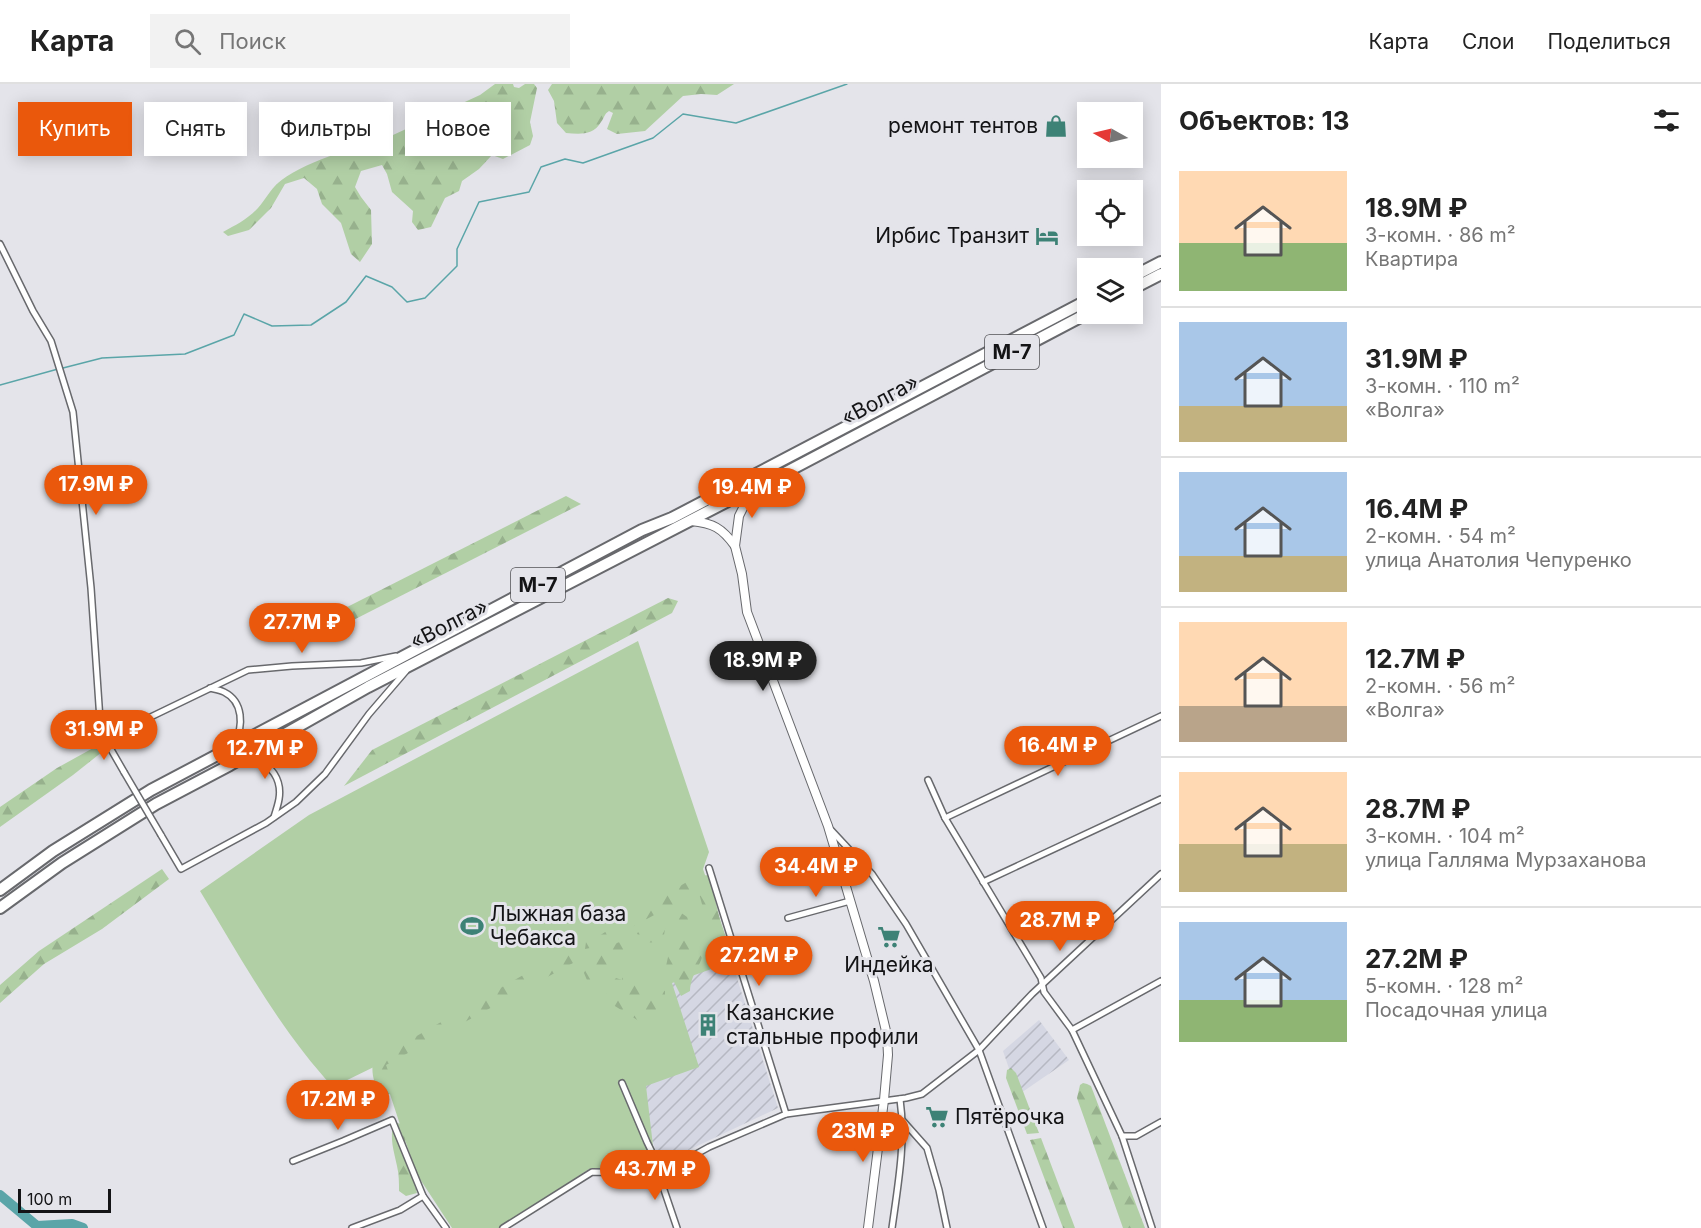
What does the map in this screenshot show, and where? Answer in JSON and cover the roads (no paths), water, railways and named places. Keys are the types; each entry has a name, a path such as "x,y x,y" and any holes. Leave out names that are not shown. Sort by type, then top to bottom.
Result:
{"highway":[{"path":"1143,271 1161,262"},
{"path":"1143,283 1161,274"},
{"name":"«Волга»","path":"0,890 53,851 151,790 642,530 672,518 1077,306"},
{"name":"«Волга»","path":"0,908 62,863 156,804 410,666 758,487 1077,319"}],"street":[{"path":"0,244 33,311 51,341 73,412 91,588 100,720 105,739 181,869 274,817 296,802 325,774 369,714 410,666"},
{"path":"758,487 747,500 739,516 735,546 742,574 747,612 828,826 874,981 886,1035 888,1055 884,1100 868,1228"},
{"path":"691,521 706,522 718,527 735,546"},
{"path":"105,739 248,670 361,663 405,655"},
{"path":"210,688 226,693 241,714 239,734 233,746"},
{"path":"945,818 1161,716"},
{"path":"230,765 252,761 262,763 274,772 279,783 280,797 274,817"},
{"path":"928,780 945,818 1041,978 1044,992 1072,1030 1122,1136 1152,1228"},
{"path":"983,882 1161,798"},
{"path":"828,826 872,874 906,924 979,1050 1043,1228"},
{"path":"709,868 786,1114"},
{"path":"503,1228 592,1172 662,1173 709,1147 786,1114 922,1094 979,1050 1042,985 1161,874"},
{"path":"788,918 850,901"},
{"path":"1072,1030 1161,981"},
{"path":"622,1083 646,1142 662,1173 660,1178 677,1228"},
{"path":"892,1228 903,1121 900,1099"},
{"path":"293,1161 392,1120 423,1196 446,1228"},
{"path":"903,1121 927,1148 947,1228"},
{"path":"1122,1136 1136,1136 1161,1122"},
{"path":"352,1228 400,1210 423,1196"}],"waterway":[{"path":"63,368 102,358 185,354 234,335 244,314 272,326 311,325 346,302 366,276 392,287 407,302 425,298 457,266 457,249 479,202 529,192 541,167 565,159 583,163 653,138 683,114 736,123 847,84"},
{"path":"0,385 58,369"},
{"path":"0,1195 37,1226 72,1224 83,1228"}],"place":[{"name":"ремонт тентов","path":"1056,126"},
{"name":"Ирбис Транзит","path":"1047,236"},
{"name":"Лыжная база Чебакса","path":"472,926"},
{"name":"Индейка","path":"889,937"},
{"name":"Казанские стальные профили","path":"708,1025"},
{"name":"Пятёрочка","path":"937,1117"}]}
